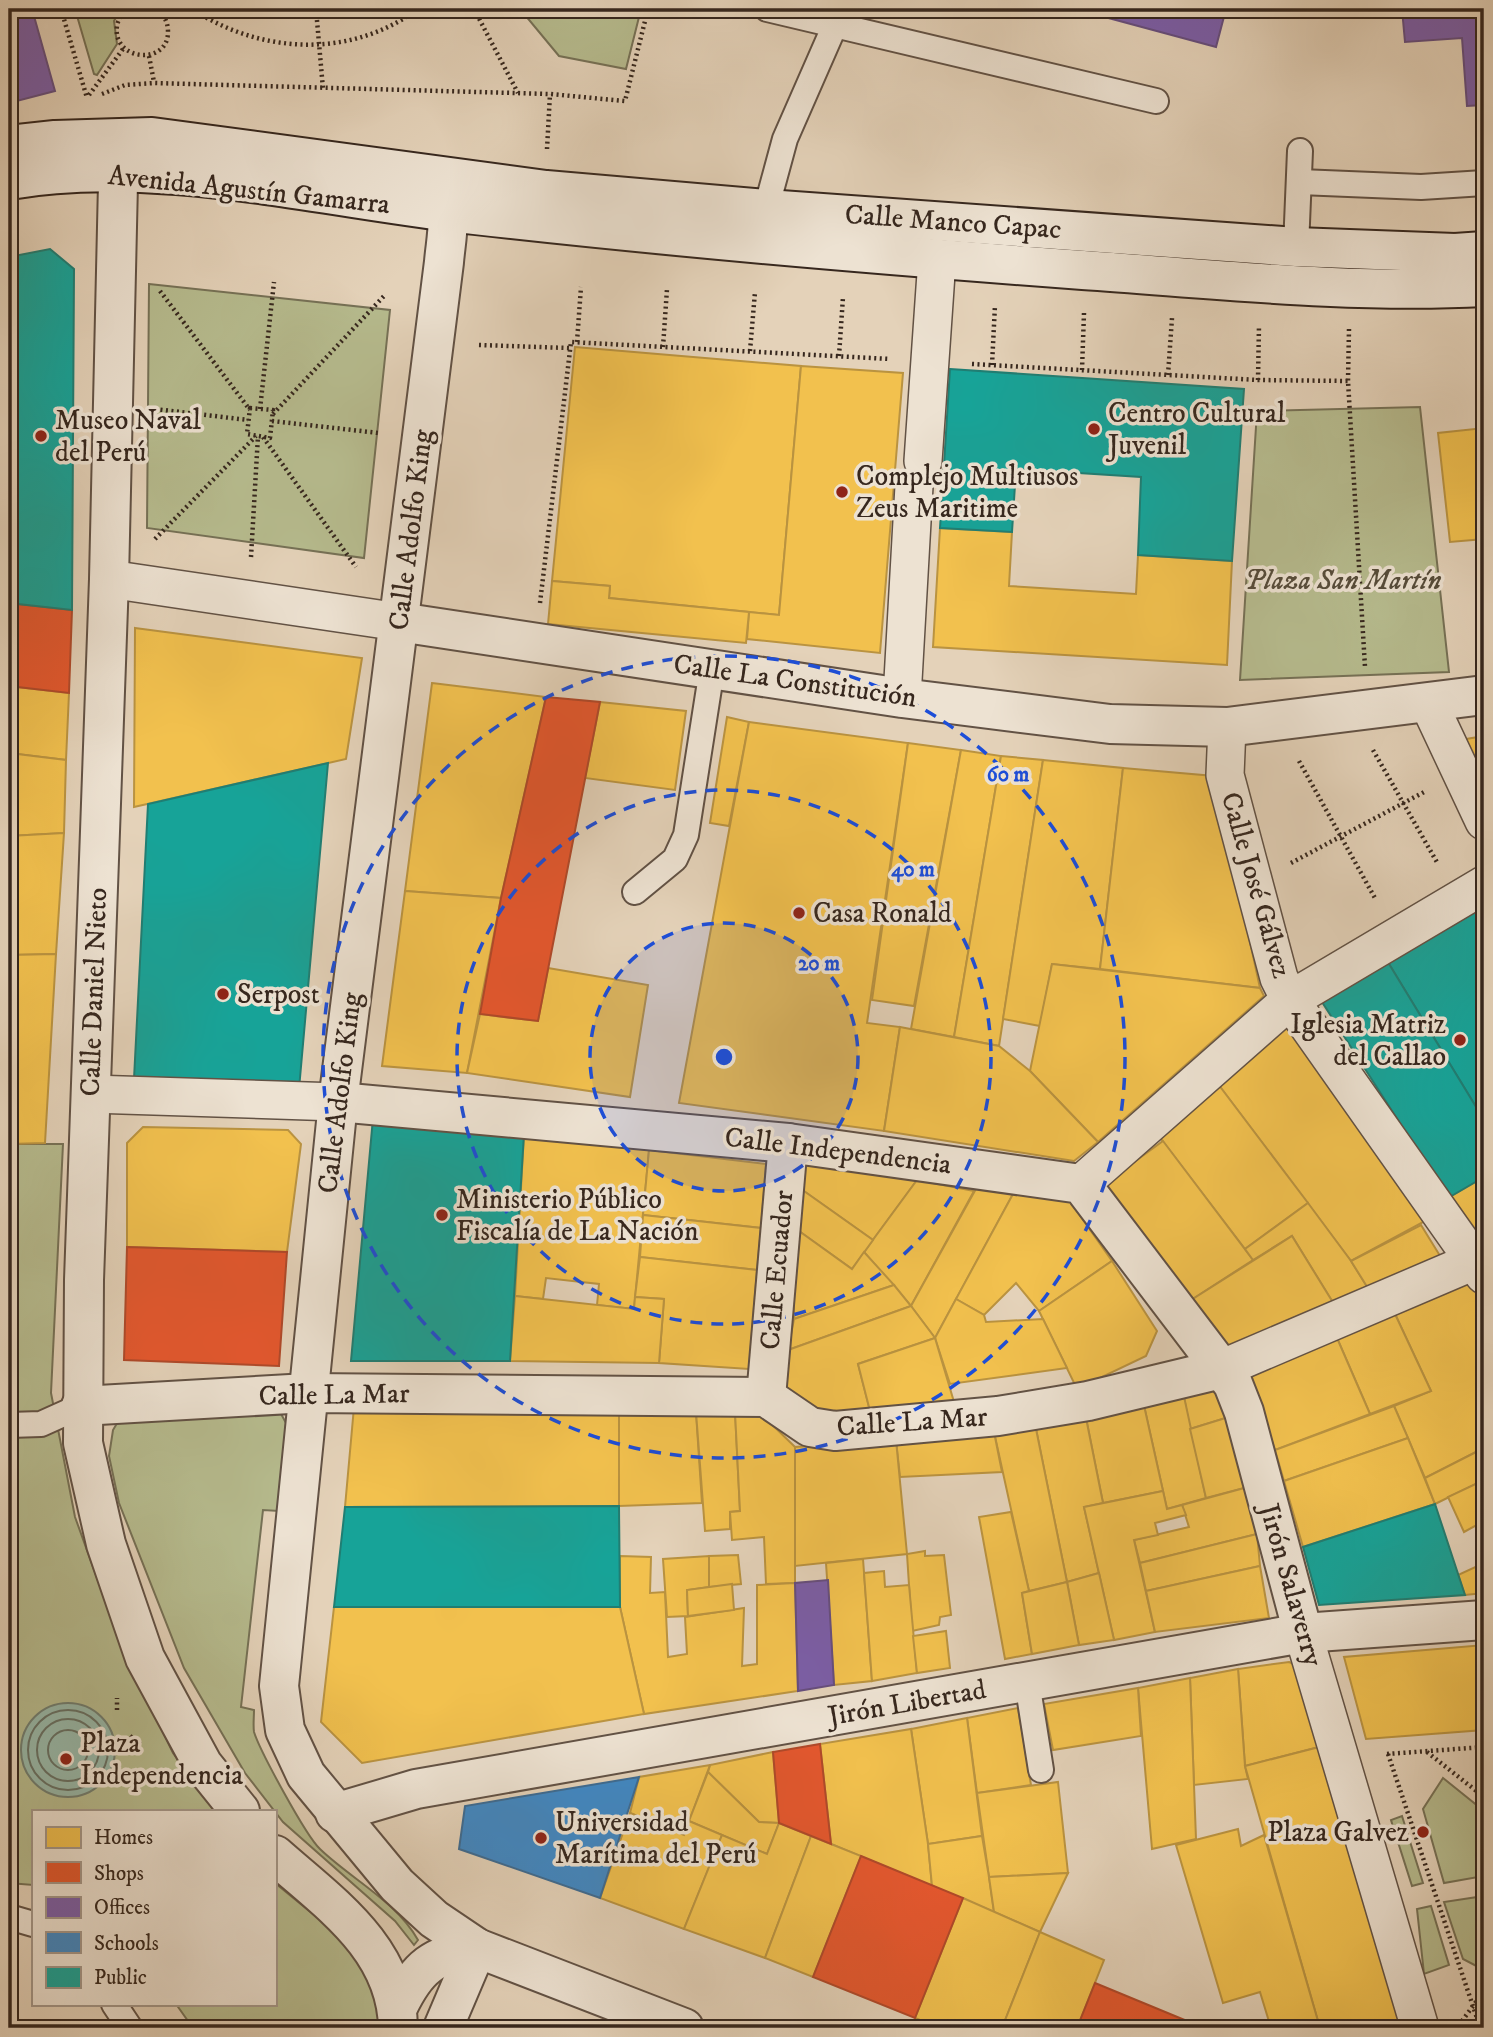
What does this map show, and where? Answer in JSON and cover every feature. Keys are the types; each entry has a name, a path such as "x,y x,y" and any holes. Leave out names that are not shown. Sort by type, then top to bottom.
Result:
{"street":[{"name":"Avenida Agustín Gamarra","path":"9,180 51,175 118,155 182,141 422,175"},
{"name":"Avenida Agustín Gamarra","path":"9,145 118,155 212,180 448,212"},
{"name":"Calle Daniel Nieto","path":"118,155 109,579 81,1406 83,1443 94,1499 145,1658 203,1765 239,1810"},
{"name":"Calle Manco Capac","path":"422,175 546,190 766,209 1296,247 1455,253 1484,251"},
{"path":"422,175 442,191 448,212"},
{"name":"Calle Manco Capac","path":"448,212 937,259 1258,283 1350,289 1484,287"},
{"name":"Calle Adolfo King","path":"448,212 338,1102 279,1686 285,1730 306,1774 335,1813 397,1885 434,1919 477,1948 684,2028"},
{"path":"902,698 937,259"},
{"name":"Calle La Constitución","path":"109,579 902,698 1110,724 1368,726 1429,704 1484,695"},
{"path":"1429,704 1484,821"},
{"name":"Calle José Gálvez","path":"1227,727 1225,775 1279,978 1290,1000 1479,1268"},
{"path":"1081,1184 1290,1000 1484,884"},
{"name":"Calle Independencia","path":"91,1094 338,1102 788,1143 1081,1184"},
{"name":"Calle Ecuador","path":"766,1396 788,1143"},
{"name":"Jirón Salaverry","path":"1081,1184 1233,1384 1244,1412 1303,1633 1420,2028"},
{"name":"Calle La Mar","path":"81,1406 308,1393 766,1396 810,1427 835,1431 998,1416 1221,1368 1479,1268"},
{"name":"Jirón Libertad","path":"335,1813 416,1789 1303,1633 1484,1620"},
{"path":"276,1856 351,1922 372,1945 387,1972 398,2017"},
{"path":"398,2017 409,1983 427,1964 451,1952 477,1948"},
{"path":"443,2028 477,1948"}],"lane":[{"path":"767,9 1156,101"},
{"path":"766,209 785,139 835,25"},
{"path":"1296,247 1300,151"},
{"path":"1300,182 1421,187 1484,183"},
{"path":"635,892 675,859 686,835 712,669"},
{"path":"9,1425 41,1424 81,1406"},
{"path":"1027,1682 1041,1770"},
{"path":"9,1917 32,1924"},
{"path":"115,2006 131,2028"}],"path":[{"path":"61,9 87,99"},
{"path":"129,9 117,23 117,37 124,49 136,55 149,56 160,49 168,37 168,25 161,12 155,9"},
{"path":"192,9 218,26 268,42 317,44 366,37 418,9"},
{"path":"316,9 323,89"},
{"path":"474,9 519,94"},
{"path":"77,100 125,85 154,83 550,94 625,101 648,9"},
{"path":"87,99 124,49"},
{"path":"149,56 154,83"},
{"path":"547,161 550,94"},
{"path":"260,409 274,282"},
{"path":"1258,283 1258,380"},
{"path":"536,643 569,348 574,342 581,287"},
{"path":"158,289 250,410 247,434 270,438 273,410 250,410"},
{"path":"663,346 667,289"},
{"path":"1350,289 1348,381 1368,726 1404,803 1442,871"},
{"path":"750,351 755,292"},
{"path":"273,414 384,296"},
{"path":"839,356 842,296"},
{"path":"992,365 995,304"},
{"path":"1082,370 1084,309"},
{"path":"1168,375 1173,313"},
{"path":"479,345 569,348"},
{"path":"152,409 248,420"},
{"path":"272,421 385,434"},
{"path":"155,539 259,436"},
{"path":"259,436 356,567"},
{"path":"252,600 251,551 259,436"},
{"path":"1296,753 1378,905"},
{"path":"1281,868 1462,772"},
{"path":"1341,1759 1484,1747"},
{"path":"1426,1751 1484,1797"},
{"path":"1388,1754 1482,2026 1449,2028"},
{"path":"1458,2026 1484,1991"}],"green space":[{"path":"75,9 121,9 114,21 117,44 97,75 94,74"},
{"path":"520,9 641,9 626,69 559,56"},
{"path":"149,284 390,310 364,558 147,528"},
{"name":"Plaza San Martín","path":"1420,407 1449,672 1240,680 1257,411"},
{"path":"9,1144 63,1144 51,1393 75,1517 123,1650 173,1753 214,1810 32,1810 32,1885 9,1883"},
{"path":"280,1412 286,1423 279,1511 263,1510 241,1707 254,1710 254,1732 258,1742 313,1841 398,1914 418,1940 414,1945 395,1921 283,1822 245,1773 184,1668 119,1503 109,1456 113,1430 122,1415"},
{"path":"1443,1778 1484,1811 1484,1876 1444,1883 1423,1809"},
{"path":"1402,1816 1423,1883 1412,1886 1391,1820"},
{"path":"276,1884 341,1937 377,1992 379,2028 193,2028 177,2006 276,2006"},
{"path":"1484,1896 1484,1970 1463,1959 1444,1902"},
{"path":"1431,1906 1449,1965 1424,1974 1417,1909"}],"water":[{"path":"68,1703 86,1707 101,1717 111,1732 115,1750 111,1768 101,1783 86,1793 68,1797 50,1793 35,1783 25,1768 21,1750 25,1732 35,1717 50,1707"}],"building: Homes":[{"path":"575,347 801,366 779,615 609,598 610,586 552,581"},
{"name":"Complejo Multiusos Zeus Maritime","path":"801,366 903,373 880,653 747,639 749,612 779,615"},
{"path":"1484,428 1484,539 1450,542 1438,433"},
{"path":"940,528 1012,532 1009,586 1136,594 1138,555 1232,561 1227,665 933,647"},
{"path":"552,581 610,586 609,598 749,612 746,643 548,624"},
{"path":"135,628 362,658 346,759 134,807"},
{"path":"432,683 546,697 501,898 405,891"},
{"path":"9,686 69,693 66,760 9,753"},
{"path":"600,702 686,711 675,790 585,778"},
{"path":"727,717 749,722 729,826 710,823"},
{"name":"Casa Ronald","path":"749,722 908,743 867,1023 900,1027 884,1131 679,1103"},
{"path":"1484,736 1484,789 1460,740"},
{"path":"908,743 961,750 914,1006 872,1000"},
{"path":"961,750 1001,756 954,1037 911,1029"},
{"path":"9,753 66,760 64,833 9,836"},
{"path":"1001,756 1043,760 999,1046 954,1037"},
{"path":"1043,760 1123,768 1100,969 1052,964 1040,1026 1003,1019"},
{"path":"1123,768 1214,776 1260,988 1100,969"},
{"path":"64,833 56,954 9,955 9,836"},
{"path":"405,891 501,898 467,1073 382,1066"},
{"path":"56,954 45,1143 9,1144 9,955"},
{"path":"1052,964 1260,988 1264,996 1098,1142 1030,1071"},
{"path":"548,968 648,985 630,1097 467,1073 480,1014 538,1021"},
{"path":"1284,1021 1427,1220 1351,1261 1215,1080"},
{"path":"900,1027 999,1046 1030,1071 1098,1142 1074,1161 884,1131"},
{"path":"1215,1080 1308,1203 1245,1249 1155,1131"},
{"path":"143,1127 288,1130 301,1144 287,1252 127,1247 127,1143"},
{"path":"524,1134 649,1150 634,1309 597,1305 599,1284 546,1278 543,1299 515,1296"},
{"path":"1163,1141 1253,1260 1188,1302 1100,1187"},
{"path":"649,1150 766,1164 761,1228 643,1215"},
{"path":"797,1162 917,1180 873,1240 794,1184"},
{"path":"1484,1177 1484,1227 1472,1234 1448,1198"},
{"path":"917,1180 974,1191 911,1306 864,1252"},
{"path":"794,1184 873,1240 852,1269 792,1226"},
{"path":"977,1187 1013,1194 935,1338 911,1306"},
{"path":"1013,1194 1069,1200 1112,1261 1039,1311 1016,1283 984,1315 956,1299"},
{"path":"1308,1203 1371,1293 1337,1309 1292,1236 1253,1260 1245,1249"},
{"path":"643,1215 761,1228 757,1270 640,1257"},
{"path":"1421,1225 1442,1259 1371,1293 1351,1261"},
{"path":"792,1226 852,1269 864,1252 894,1285 794,1319"},
{"path":"1484,1227 1484,1253 1472,1234"},
{"path":"1292,1236 1337,1309 1225,1355 1188,1302"},
{"path":"640,1257 757,1270 749,1369 659,1363 664,1299 635,1297"},
{"path":"1112,1261 1157,1331 1146,1356 1077,1389 1039,1311"},
{"path":"1474,1280 1484,1302 1484,1448 1425,1478 1394,1406 1431,1391 1395,1314"},
{"path":"894,1285 911,1306 788,1350 794,1319"},
{"path":"515,1296 634,1309 635,1297 664,1299 659,1363 510,1361"},
{"path":"956,1299 984,1315 986,1322 1043,1319 1067,1368 950,1384 935,1338"},
{"path":"911,1306 935,1338 858,1364 870,1411 820,1413 783,1392 788,1350"},
{"path":"1395,1314 1431,1391 1370,1414 1337,1338"},
{"path":"935,1338 954,1402 870,1411 858,1364"},
{"path":"1337,1338 1370,1414 1275,1450 1249,1373"},
{"path":"1209,1384 1228,1395 1232,1416 1190,1429 1183,1392"},
{"path":"1183,1392 1206,1498 1167,1509 1143,1401"},
{"path":"1143,1401 1163,1491 1103,1503 1085,1413"},
{"path":"1394,1406 1408,1438 1284,1481 1275,1450"},
{"path":"354,1407 619,1410 619,1506 345,1507"},
{"path":"619,1410 696,1412 702,1503 619,1506"},
{"path":"696,1412 735,1412 740,1511 730,1512 730,1529 705,1531"},
{"path":"735,1412 759,1412 795,1447 795,1583 766,1584 764,1537 732,1540 730,1512 740,1511"},
{"path":"1085,1413 1103,1503 1084,1507 1099,1573 1067,1582 1035,1424"},
{"path":"1232,1416 1248,1487 1206,1498 1190,1429"},
{"path":"1035,1424 1067,1582 1029,1591 994,1432"},
{"path":"994,1432 1002,1472 900,1477 896,1440"},
{"path":"1408,1438 1435,1504 1303,1547 1284,1481"},
{"path":"896,1440 907,1554 795,1566 795,1447"},
{"path":"1484,1448 1484,1480 1435,1504 1425,1478"},
{"path":"1484,1480 1484,1521 1464,1532 1448,1497"},
{"path":"1248,1487 1257,1534 1140,1563 1134,1540 1189,1527 1182,1505"},
{"path":"1163,1491 1167,1509 1182,1505 1186,1515 1155,1523 1158,1535 1134,1540 1155,1632 1114,1640 1084,1507"},
{"path":"1011,1512 1029,1591 1022,1593 1032,1654 1005,1659 979,1517"},
{"path":"1257,1534 1260,1566 1146,1591 1140,1563"},
{"path":"925,1551 925,1556 944,1555 951,1615 940,1617 939,1625 912,1631 907,1554"},
{"path":"738,1555 741,1584 709,1587 709,1556"},
{"path":"620,1556 651,1557 650,1593 665,1592 668,1657 687,1654 685,1617 744,1608 742,1666 757,1664 757,1585 795,1583 798,1691 644,1714 620,1607"},
{"path":"709,1556 709,1587 687,1590 688,1616 667,1617 663,1559"},
{"path":"863,1559 872,1681 834,1685 826,1563"},
{"path":"1484,1563 1484,1593 1465,1595 1458,1575"},
{"path":"1260,1566 1269,1618 1155,1632 1146,1591"},
{"path":"884,1571 885,1587 909,1585 917,1673 872,1681 864,1573"},
{"path":"1099,1573 1114,1640 1079,1645 1067,1582"},
{"path":"1067,1582 1079,1645 1032,1654 1022,1593"},
{"path":"732,1584 734,1610 688,1616 687,1590"},
{"path":"334,1607 620,1607 644,1714 362,1763 321,1722"},
{"path":"946,1631 950,1668 917,1673 913,1636"},
{"path":"1484,1645 1484,1730 1366,1739 1344,1657"},
{"path":"1289,1662 1298,1666 1327,1745 1245,1766 1238,1669"},
{"path":"1238,1669 1248,1779 1194,1785 1190,1678"},
{"path":"1190,1678 1196,1839 1152,1849 1138,1688"},
{"path":"1138,1688 1141,1736 1053,1750 1044,1704"},
{"path":"1018,1708 1031,1785 977,1793 967,1718"},
{"path":"967,1718 982,1836 928,1844 911,1729"},
{"path":"911,1729 932,1886 831,1844 820,1744"},
{"path":"1327,1745 1403,2028 1320,2028 1245,1766"},
{"path":"773,1752 779,1823 759,1822 708,1772 710,1765"},
{"path":"710,1765 684,1835 630,1813 639,1777"},
{"path":"708,1772 759,1822 779,1823 767,1854 689,1821"},
{"path":"1058,1782 1068,1873 989,1877 977,1793"},
{"path":"630,1813 684,1835 689,1821 722,1835 684,1929 600,1898"},
{"path":"779,1823 811,1836 765,1958 684,1929 722,1835 767,1854"},
{"path":"1238,1829 1241,1846 1264,1835 1320,2028 1271,2028 1260,1992 1223,2003 1176,1845"},
{"path":"811,1836 861,1856 813,1977 765,1958"},
{"path":"982,1836 994,1912 932,1886 928,1844"},
{"path":"1068,1873 1040,1932 994,1912 989,1877"},
{"path":"963,1898 1040,1932 1002,2028 940,2028 915,2018"},
{"path":"1040,1932 1104,1960 1077,2028 1002,2028"}],"building: Shops":[{"path":"9,603 72,610 69,693 9,686"},
{"path":"546,697 600,702 538,1021 480,1014 501,898"},
{"path":"127,1247 287,1252 279,1366 124,1360"},
{"path":"820,1744 831,1844 779,1823 773,1752"},
{"path":"861,1856 963,1898 915,2018 813,1977"},
{"path":"1095,1983 1204,2028 1077,2028"}],"building: Offices":[{"path":"9,9 32,9 55,91 9,103"},
{"path":"1075,9 1226,9 1216,47"},
{"path":"1402,9 1484,9 1484,105 1467,106 1462,38 1405,42"},
{"path":"828,1580 834,1685 798,1691 795,1583"}],"building: Schools":[{"name":"Universidad Marítima del Perú","path":"639,1777 600,1898 459,1849 465,1806"}],"building: Public":[{"name":"Museo Naval del Perú","path":"50,249 74,269 72,610 9,603 9,257"},
{"name":"Centro Cultural Juvenil","path":"950,369 1244,389 1232,561 1138,555 1141,477 1016,469 1012,532 940,528"},
{"name":"Serpost","path":"328,763 299,1089 134,1079 148,804"},
{"name":"Iglesia Matriz del Callao","path":"1484,898 1484,1120 1386,959"},
{"path":"1386,959 1484,1120 1484,1177 1448,1198 1322,1002"},
{"name":"Ministerio Público Fiscalía de La Nación","path":"373,1118 524,1134 510,1361 351,1361"},
{"path":"1435,1504 1465,1595 1319,1605 1303,1547"},
{"path":"619,1506 620,1607 334,1607 345,1507"}],"place":[{"name":"Centro Cultural Juvenil","path":"1094,429"},
{"name":"Museo Naval del Perú","path":"41,436"},
{"name":"Complejo Multiusos Zeus Maritime","path":"842,492"},
{"name":"Casa Ronald","path":"799,913"},
{"name":"Serpost","path":"223,994"},
{"name":"Iglesia Matriz del Callao","path":"1460,1040"},
{"name":"Ministerio Público Fiscalía de La Nación","path":"442,1215"},
{"name":"Plaza Independencia","path":"66,1759"},
{"name":"Plaza Galvez","path":"1423,1832"},
{"name":"Universidad Marítima del Perú","path":"541,1838"}]}
